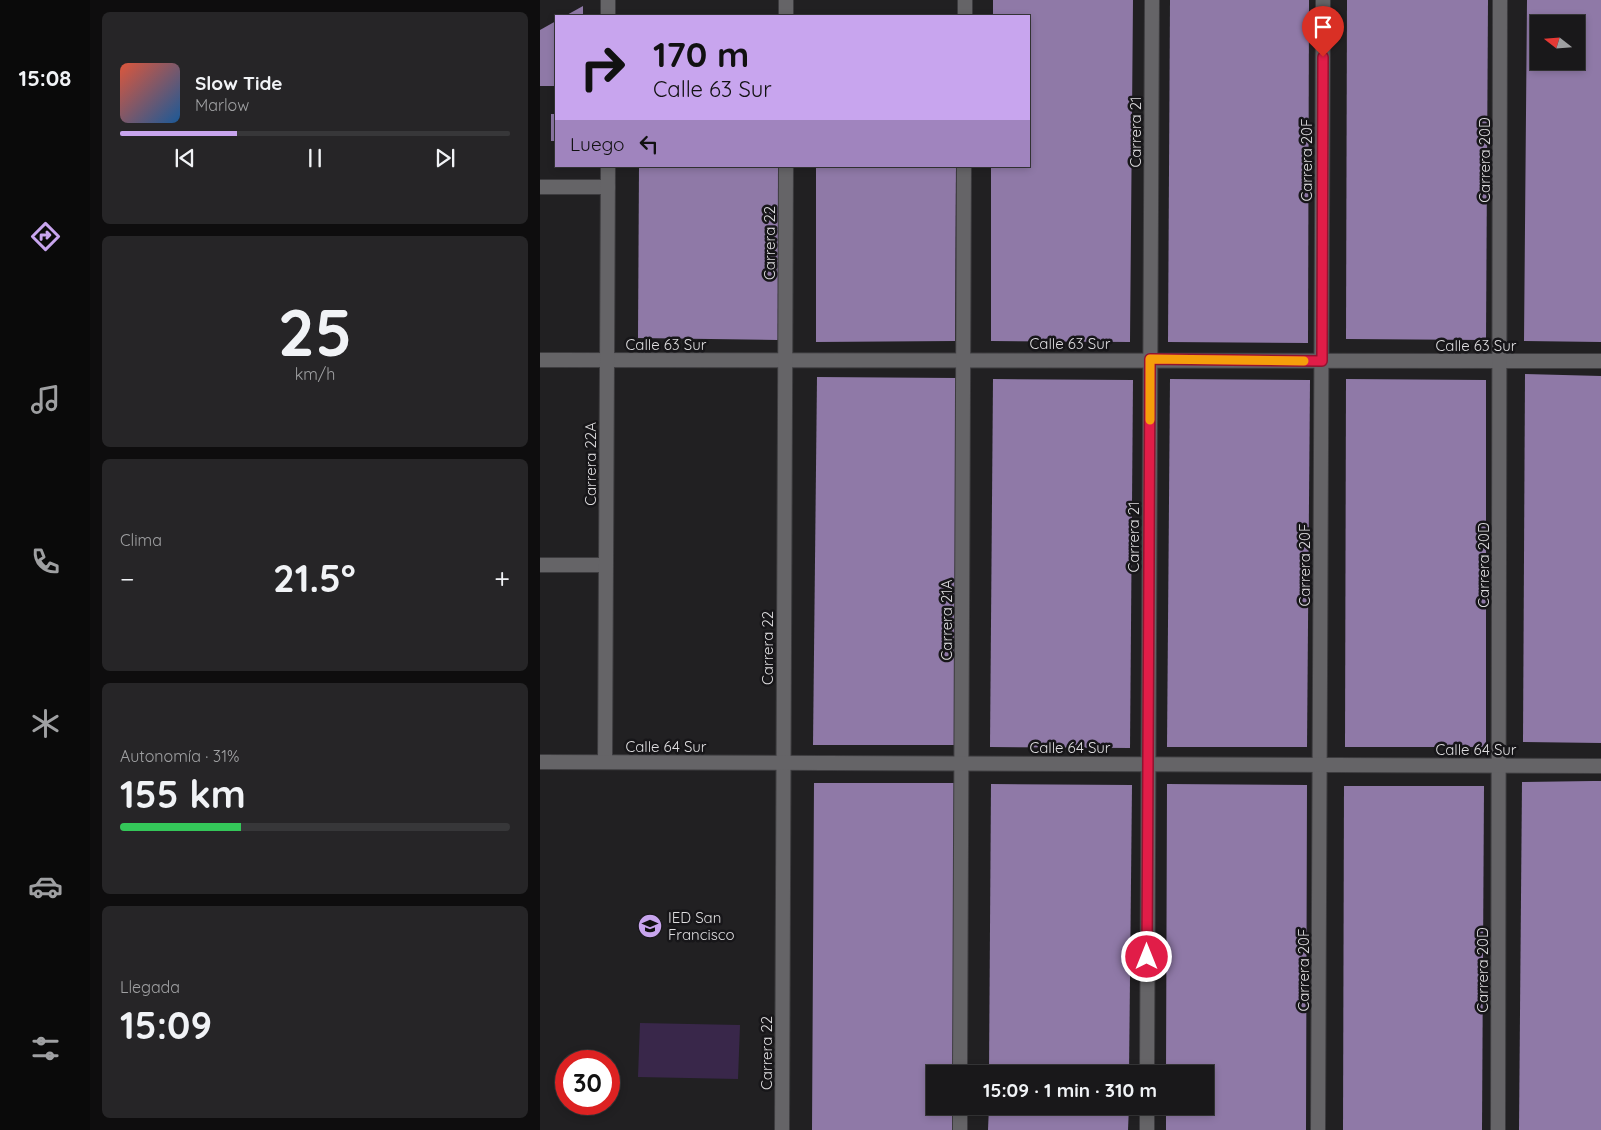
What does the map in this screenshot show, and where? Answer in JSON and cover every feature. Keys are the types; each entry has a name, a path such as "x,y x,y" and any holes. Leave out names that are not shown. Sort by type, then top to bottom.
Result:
{"street":[{"path":"608,0 608,15"},
{"path":"786,0 786,15"},
{"path":"965,0 965,15"},
{"name":"Carrera 21","path":"1147,1065 1152,0"},
{"name":"Carrera 20F","path":"1318,1130 1323,0"},
{"name":"Carrera 20D","path":"1498,1130 1500,0"},
{"name":"Carrera 22A","path":"605,762 608,167"},
{"name":"Carrera 22","path":"782,1130 786,167"},
{"name":"Carrera 21A","path":"960,1065 964,167"},
{"path":"540,187 608,187"},
{"name":"Calle 63 Sur","path":"540,360 964,361 1150,359 1601,361"},
{"path":"540,565 606,565"},
{"name":"Calle 64 Sur","path":"540,762 1601,766"},
{"path":"960,1115 960,1130"},
{"path":"1147,1115 1147,1130"}],"shaded area":[{"path":"640,1023 740,1025 738,1079 638,1077"}],"building":[{"path":"993,0 1133,0 1130,342 991,341 991,167 1030,167 1030,15 993,15"},
{"path":"1170,0 1309,0 1308,343 1168,342"},
{"path":"1347,0 1488,0 1486,340 1346,339"},
{"path":"1527,0 1601,0 1601,342 1524,341"},
{"path":"583,6 583,15 567,15"},
{"path":"555,22 555,86 540,86 540,30"},
{"path":"551,114 555,114 555,141 551,141"},
{"path":"639,167 780,167 778,340 638,338"},
{"path":"816,167 956,167 955,341 816,342"},
{"path":"1525,374 1601,376 1601,743 1523,742"},
{"path":"817,377 956,378 954,745 813,745"},
{"path":"993,379 1133,380 1130,748 990,747"},
{"path":"1170,379 1310,380 1307,747 1167,747"},
{"path":"1346,379 1486,380 1486,747 1345,747"},
{"path":"1601,781 1601,1130 1519,1130 1522,782"},
{"path":"814,783 954,783 953,1065 926,1065 926,1115 953,1115 952,1130 812,1130"},
{"path":"991,784 1132,785 1129,1065 989,1065"},
{"path":"1167,784 1307,785 1306,1130 1166,1130 1166,1115 1214,1115 1214,1065 1166,1065"},
{"path":"1344,786 1484,786 1482,1130 1343,1130"},
{"path":"989,1115 1129,1115 1128,1130 988,1130"}],"slow traffic":[{"path":"1150,420 1150,359 1304,361"}],"place":[{"name":"IED San Francisco","path":"650,926"}],"route":[{"path":"1147,957 1150,359 1322,361 1323,57"}]}
